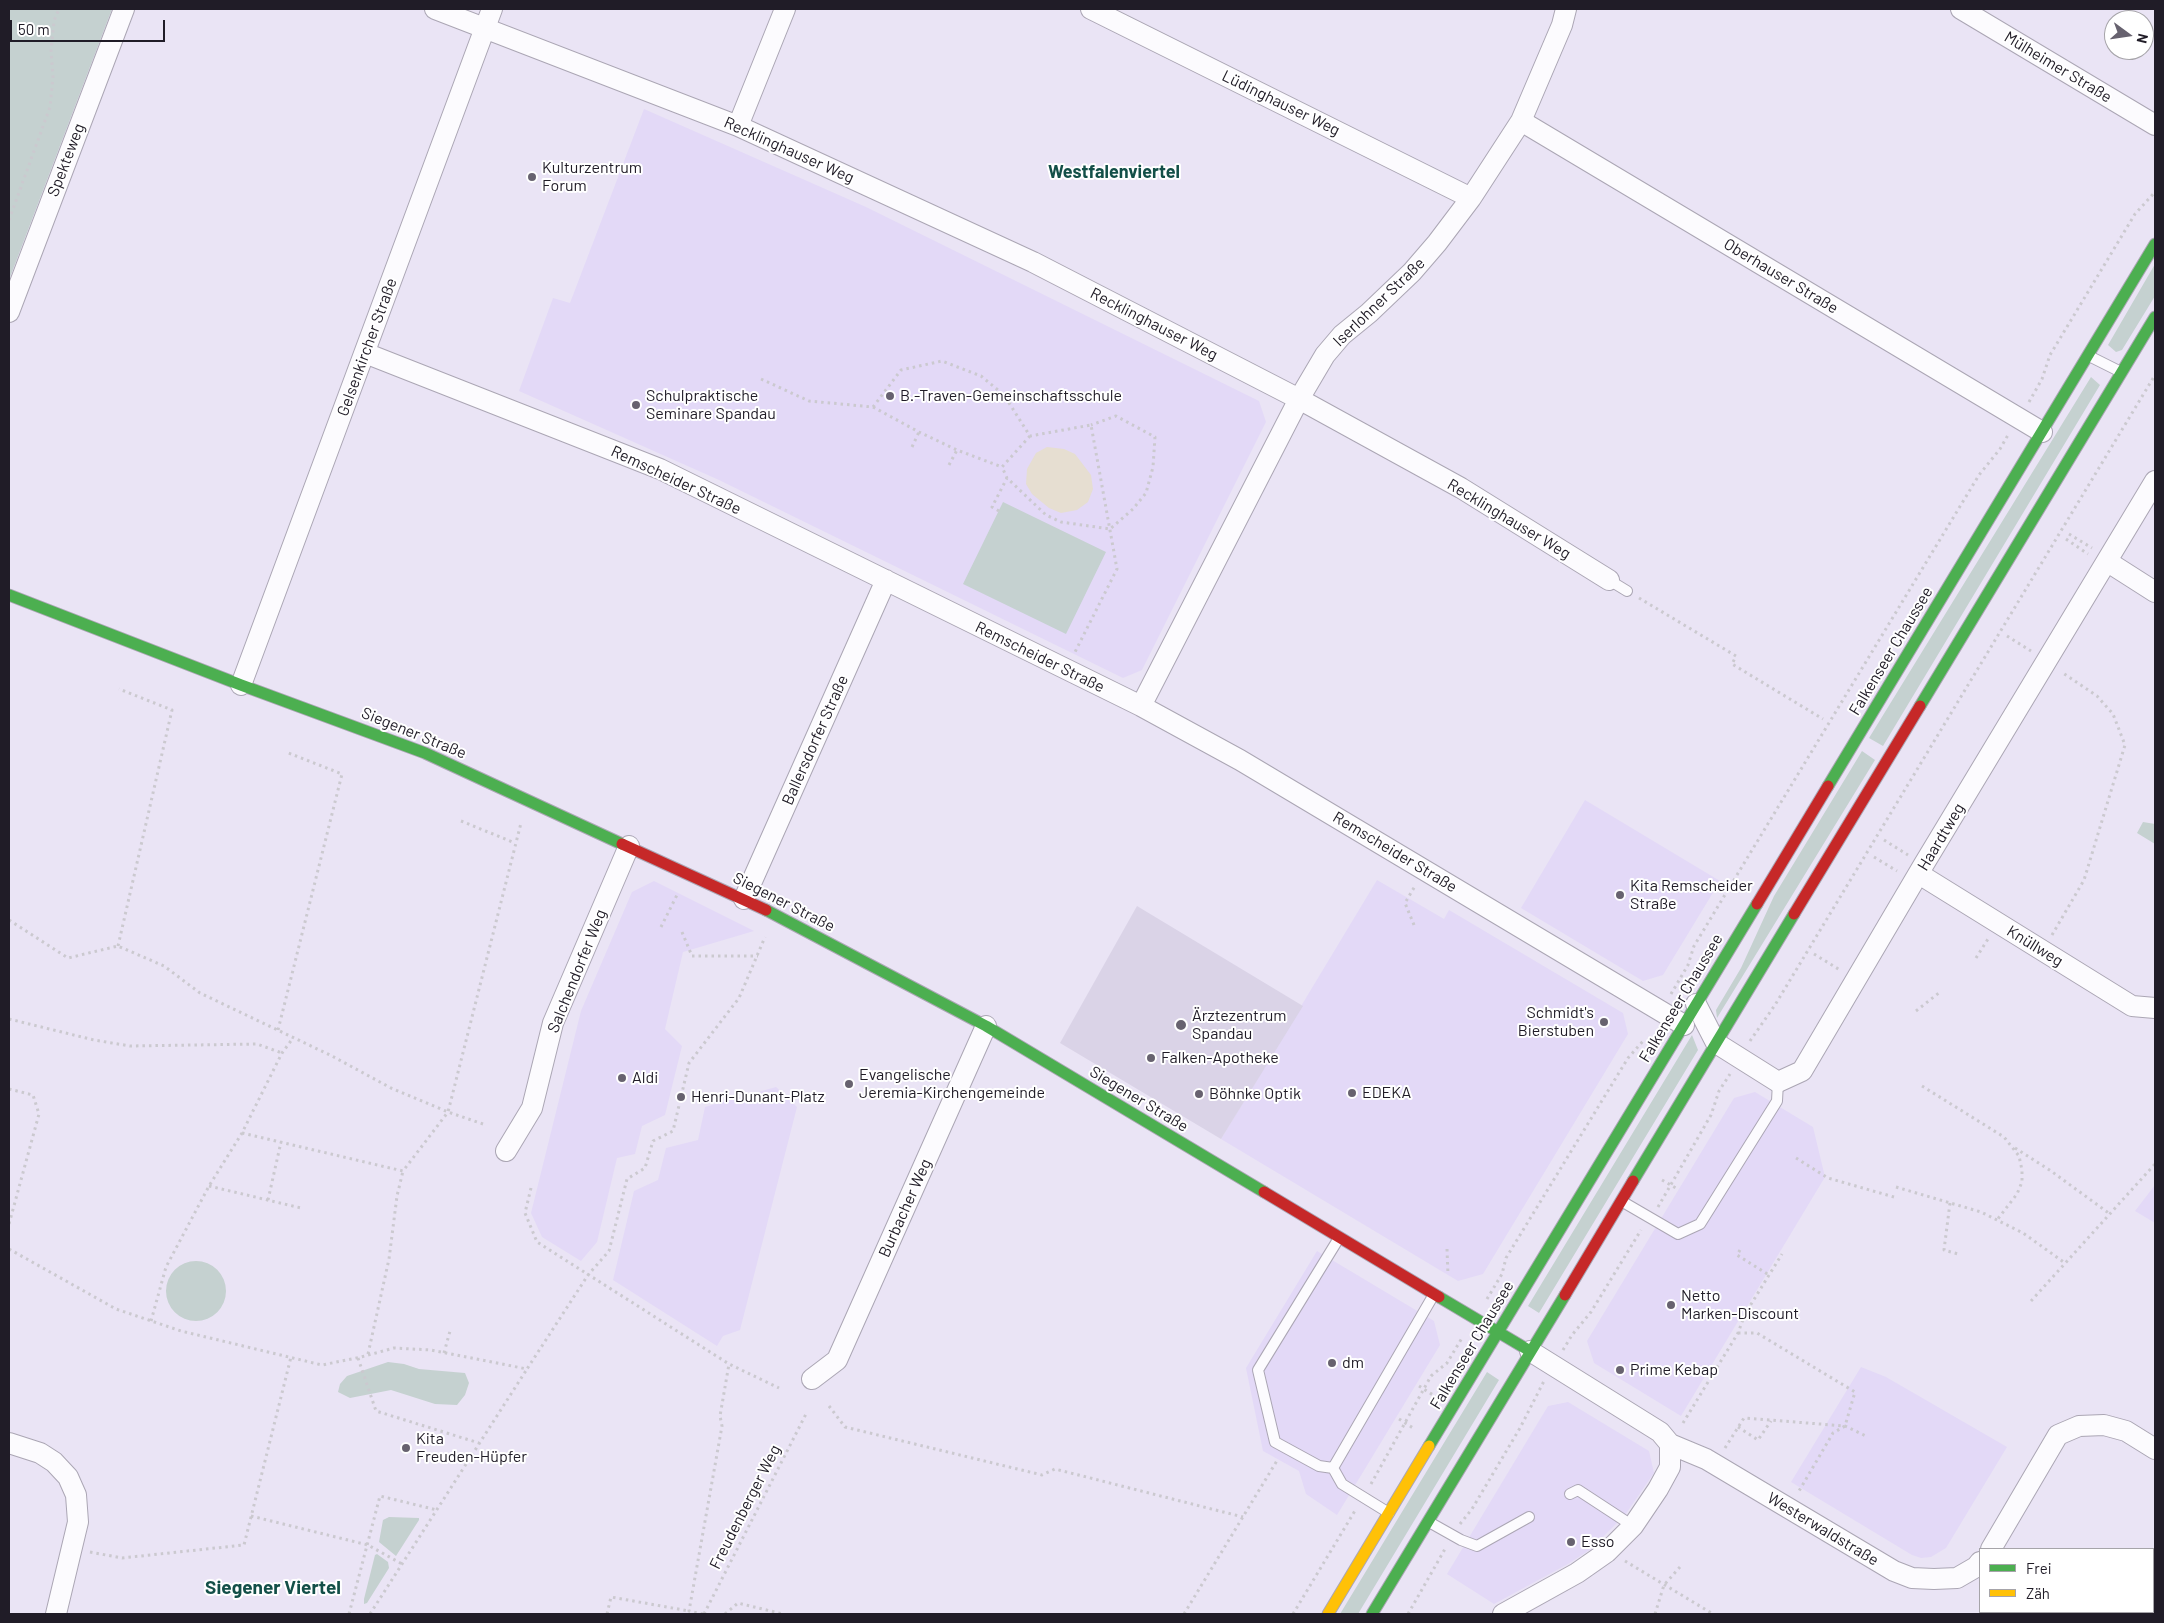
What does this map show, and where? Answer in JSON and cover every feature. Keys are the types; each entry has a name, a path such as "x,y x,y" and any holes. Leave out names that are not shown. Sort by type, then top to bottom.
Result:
{"main road":[{"name":"Falkenseer Chaussee","path":"1328,1614 2155,244"},
{"path":"1372,1614 2155,317"},
{"name":"Siegener Straße","path":"9,595 241,685 425,753 744,899 986,1026 1530,1352"}],"street":[{"name":"Spekteweg","path":"9,312 124,9"},
{"name":"Recklinghauser Weg","path":"435,9 488,18 738,126 1033,262 1299,400 1461,488 1609,580"},
{"path":"738,126 785,9"},
{"name":"Lüdinghauser Weg","path":"1091,9 1472,198"},
{"name":"Iserlohner Straße","path":"1141,706 1299,400 1325,355 1342,335 1369,313 1412,272 1472,198 1521,121 1562,25 1566,9"},
{"name":"Mülheimer Straße","path":"1961,9 2155,125"},
{"name":"Gelsenkircher Straße","path":"241,685 488,18"},
{"name":"Oberhauser Straße","path":"1521,121 2042,432"},
{"name":"Remscheider Straße","path":"365,353 660,469 1141,706 1240,760 1684,1025"},
{"name":"Haardtweg","path":"1778,1082 1802,1071 2155,481"},
{"path":"2108,562 2155,592"},
{"name":"Ballersdorfer Straße","path":"744,899 886,580"},
{"name":"Salchendorfer Weg","path":"506,1151 532,1108 553,1023 629,846"},
{"name":"Knüllweg","path":"1919,873 2132,1006 2155,1008"},
{"path":"1696,1004 1716,1043 1778,1082"},
{"name":"Burbacher Weg","path":"812,1379 837,1360 986,1026"},
{"name":"Westerwaldstraße","path":"1530,1352 1660,1432 1670,1444 1706,1459 1894,1571 1912,1578 1957,1578 1979,1563"},
{"path":"1992,1548 2058,1435 2079,1426 2104,1425 2126,1431 2155,1449"},
{"path":"9,1443 40,1453 54,1462 68,1477 76,1495 78,1522 56,1614"},
{"path":"1503,1614 1577,1573 1607,1552 1633,1526 1658,1489 1670,1467 1670,1444"}],"lane":[{"path":"2088,355 2122,372"},
{"name":"Recklinghauser Weg","path":"1609,580 1627,591"},
{"path":"1622,1201 1678,1234 1700,1224 1777,1101 1778,1082"},
{"path":"1333,1468 1319,1466 1275,1442 1258,1370 1339,1238"},
{"path":"1333,1468 1434,1295"},
{"path":"1333,1468 1342,1484 1389,1514"},
{"path":"1570,1494 1578,1490 1633,1526"},
{"path":"1428,1522 1453,1536 1477,1546 1529,1517"}],"path":[{"path":"9,220 50,107 54,77 51,50 54,21 59,9"},
{"path":"2035,392 2042,379 2050,355 2135,214 2155,192"},
{"path":"873,407 901,370 942,361 981,376 1004,395 1030,436"},
{"path":"1756,1032 1775,1005 2155,375"},
{"path":"761,379 808,401 873,407 957,450 1002,467 1007,478 1046,516 1062,522 1110,529 1133,509 1146,494 1153,467 1155,437 1116,416 1091,425 1030,436 1002,467"},
{"path":"1072,658 1117,569 1091,425"},
{"path":"912,447 919,432"},
{"path":"949,465 957,450"},
{"path":"1677,985 1688,965 1694,946 1974,483 2000,450"},
{"path":"999,511 992,507 1007,478"},
{"path":"2069,534 2108,562"},
{"path":"2066,539 2108,562"},
{"path":"1627,591 1736,656 1732,664 1824,719"},
{"path":"2007,636 2097,696 2113,714 2126,745 2084,880 2043,951"},
{"path":"118,946 172,710 119,689"},
{"path":"278,1030 342,774 286,752"},
{"path":"368,1355 389,1259 395,1206 403,1170 448,1112 522,818"},
{"path":"461,821 516,843"},
{"path":"1884,840 1919,873"},
{"path":"1874,857 1919,873"},
{"path":"1414,925 1405,903 1417,884"},
{"path":"662,927 680,890"},
{"path":"9,920 68,958 118,946 164,966 200,993 332,1056 390,1088 448,1112 486,1124"},
{"path":"682,932 692,956 758,956"},
{"path":"376,1614 371,1613 527,1369 588,1275 609,1251 627,1179 645,1168 653,1141 673,1131 688,1063 739,998 768,932"},
{"path":"1814,954 1856,980"},
{"path":"1916,1011 1940,992"},
{"path":"9,1019 94,1040 130,1046 257,1044 282,1053"},
{"path":"151,1321 166,1267 209,1186 242,1133 282,1053 292,1038"},
{"path":"1495,1286 1502,1274 1506,1258 1628,1058 1642,1043"},
{"path":"1922,1086 2004,1137 2014,1147 2051,1170 2110,1214"},
{"path":"9,1089 33,1095 39,1114 9,1224"},
{"path":"242,1133 403,1170"},
{"path":"268,1200 281,1142"},
{"path":"1997,1220 2017,1194 2022,1182 2019,1156 2014,1147"},
{"path":"1796,1158 1828,1178 1894,1196"},
{"path":"2031,1300 2155,1164"},
{"path":"1662,1179 1676,1188"},
{"path":"209,1186 301,1208"},
{"path":"1896,1187 1981,1212 2022,1233 2065,1263"},
{"path":"531,1188 525,1213 537,1242 730,1364 779,1388"},
{"path":"1950,1203 1944,1250 1958,1254"},
{"path":"9,1249 116,1309 181,1331 322,1365 394,1348 444,1353 527,1369"},
{"path":"1447,1249 1449,1281"},
{"path":"1740,1250 1736,1255 1769,1275"},
{"path":"1683,1423 1738,1333 1745,1314 1782,1254"},
{"path":"444,1353 450,1331"},
{"path":"1738,1333 1757,1333 1855,1392 1845,1426 1833,1433 1798,1493"},
{"path":"1292,1614 1390,1451 1395,1438 1430,1376 1446,1363 1458,1346"},
{"path":"84,1550 122,1558 244,1545 291,1357"},
{"path":"358,1358 376,1412 480,1443"},
{"path":"689,1611 722,1426 720,1416 730,1364"},
{"path":"1419,1386 1434,1395"},
{"path":"1408,1614 1453,1536 1520,1428 1533,1400"},
{"path":"829,1406 845,1427 1042,1475 1055,1469 1243,1517"},
{"name":"Freudenberger Weg","path":"704,1614 807,1412"},
{"path":"1725,1449 1744,1418 1845,1426 1866,1436"},
{"path":"1399,1419 1414,1428"},
{"path":"1738,1427 1758,1440 1771,1420"},
{"path":"1184,1614 1285,1448"},
{"path":"350,1614 380,1496 437,1510"},
{"path":"251,1516 368,1545 402,1564"},
{"path":"1618,1556 1713,1614"},
{"path":"1656,1614 1664,1585 1680,1567"},
{"path":"607,1614 611,1597 704,1614"},
{"path":"725,1614 738,1603 783,1614"}],"shaded area":[{"path":"9,9 112,9 9,280"},
{"name":"B.-Traven-Gemeinschaftsschule","path":"644,109 866,207 1259,401 1266,422 1142,670 1123,678 719,480 519,391 553,298 570,303"},
{"path":"2155,264 2155,296 2122,350 2116,352 2108,345"},
{"path":"2091,377 2100,385 1883,746 1869,738"},
{"path":"1003,502 1106,552 1066,634 963,584"},
{"path":"1862,751 1875,760 1717,1018 1716,1010 1741,968 1774,896"},
{"name":"Kita Remscheider Straße","path":"1585,800 1720,881 1663,975 1643,981 1521,908"},
{"path":"2143,822 2155,824 2155,844 2137,833"},
{"path":"1377,880 1444,919 1449,910 1623,1013 1628,1034 1483,1274 1458,1281 1221,1139"},
{"path":"654,881 754,931 683,952 665,1029 682,1046 665,1115 642,1126 635,1154 617,1158 597,1242 581,1261 542,1237 531,1213 581,1011 632,892"},
{"name":"Ärztezentrum Spandau","path":"1137,906 1303,1006 1221,1139 1060,1043"},
{"path":"1692,1035 1698,1050 1539,1313 1528,1306"},
{"path":"776,1087 797,1107 740,1330 723,1336 717,1346 613,1280 634,1191 658,1180 666,1148 698,1140 705,1107"},
{"path":"1755,1092 1813,1127 1825,1177 1681,1416 1594,1363 1587,1341 1734,1098"},
{"path":"2155,1185 2155,1223 2135,1211"},
{"path":"1317,1251 1434,1321 1440,1345 1337,1515 1306,1494 1299,1471 1263,1451 1246,1368"},
{"path":"196,1261 208,1263 221,1274 226,1291 224,1303 213,1316 196,1321 184,1319 171,1308 166,1291 168,1279 179,1266"},
{"path":"388,1362 404,1364 419,1369 465,1373 469,1383 465,1395 457,1405 435,1404 391,1390 350,1398 338,1392 340,1384 347,1376"},
{"path":"1861,1367 1886,1377 2007,1447 1946,1548 1931,1557 1921,1558 1912,1555 1791,1482"},
{"path":"1487,1372 1499,1380 1358,1614 1340,1614"},
{"path":"1568,1402 1649,1451 1654,1473 1625,1515 1591,1549 1568,1564 1494,1604 1447,1574 1548,1406"},
{"path":"389,1517 419,1518 396,1556 379,1542 383,1520"},
{"path":"377,1554 388,1562 389,1568 367,1603 364,1604 375,1555"}],"sand":[{"path":"1047,447 1064,449 1075,454 1091,475 1093,489 1088,502 1077,510 1061,513 1049,508 1032,494 1026,484 1027,469 1036,453"}],"traffic: fast":[{"path":"1828,786 2155,244"},
{"path":"1920,706 2155,317"},
{"path":"9,595 241,685 425,753 622,844"},
{"path":"1429,1446 1757,904"},
{"path":"766,910 986,1026 1264,1192"},
{"path":"1633,1181 1794,914"},
{"path":"1372,1614 1565,1295"},
{"path":"1439,1297 1530,1351"}],"traffic: slow":[{"path":"1328,1614 1429,1446"}],"traffic: jam":[{"path":"1794,914 1920,706"},
{"path":"1757,904 1828,786"},
{"path":"622,844 766,910"},
{"path":"1565,1295 1633,1181"},
{"path":"1264,1192 1439,1297"}],"place":[{"name":"Kulturzentrum Forum","path":"532,177"},
{"name":"B.-Traven-Gemeinschaftsschule","path":"890,396"},
{"name":"Schulpraktische Seminare Spandau","path":"636,405"},
{"name":"Kita Remscheider Straße","path":"1620,895"},
{"name":"Schmidt's Bierstuben","path":"1604,1022"},
{"name":"Ärztezentrum Spandau","path":"1181,1025"},
{"name":"Falken-Apotheke","path":"1151,1058"},
{"name":"Aldi","path":"622,1078"},
{"name":"Evangelische Jeremia-Kirchengemeinde","path":"849,1084"},
{"name":"EDEKA","path":"1352,1093"},
{"name":"Böhnke Optik","path":"1199,1094"},
{"name":"Henri-Dunant-Platz","path":"681,1097"},
{"name":"Netto Marken-Discount","path":"1671,1305"},
{"name":"dm","path":"1332,1363"},
{"name":"Prime Kebap","path":"1620,1370"},
{"name":"Kita Freuden-Hüpfer","path":"406,1448"},
{"name":"Esso","path":"1571,1542"}],"district":[{"name":"Westfalenviertel","path":"1114,172"},
{"name":"Siegener Viertel","path":"273,1588"}]}
